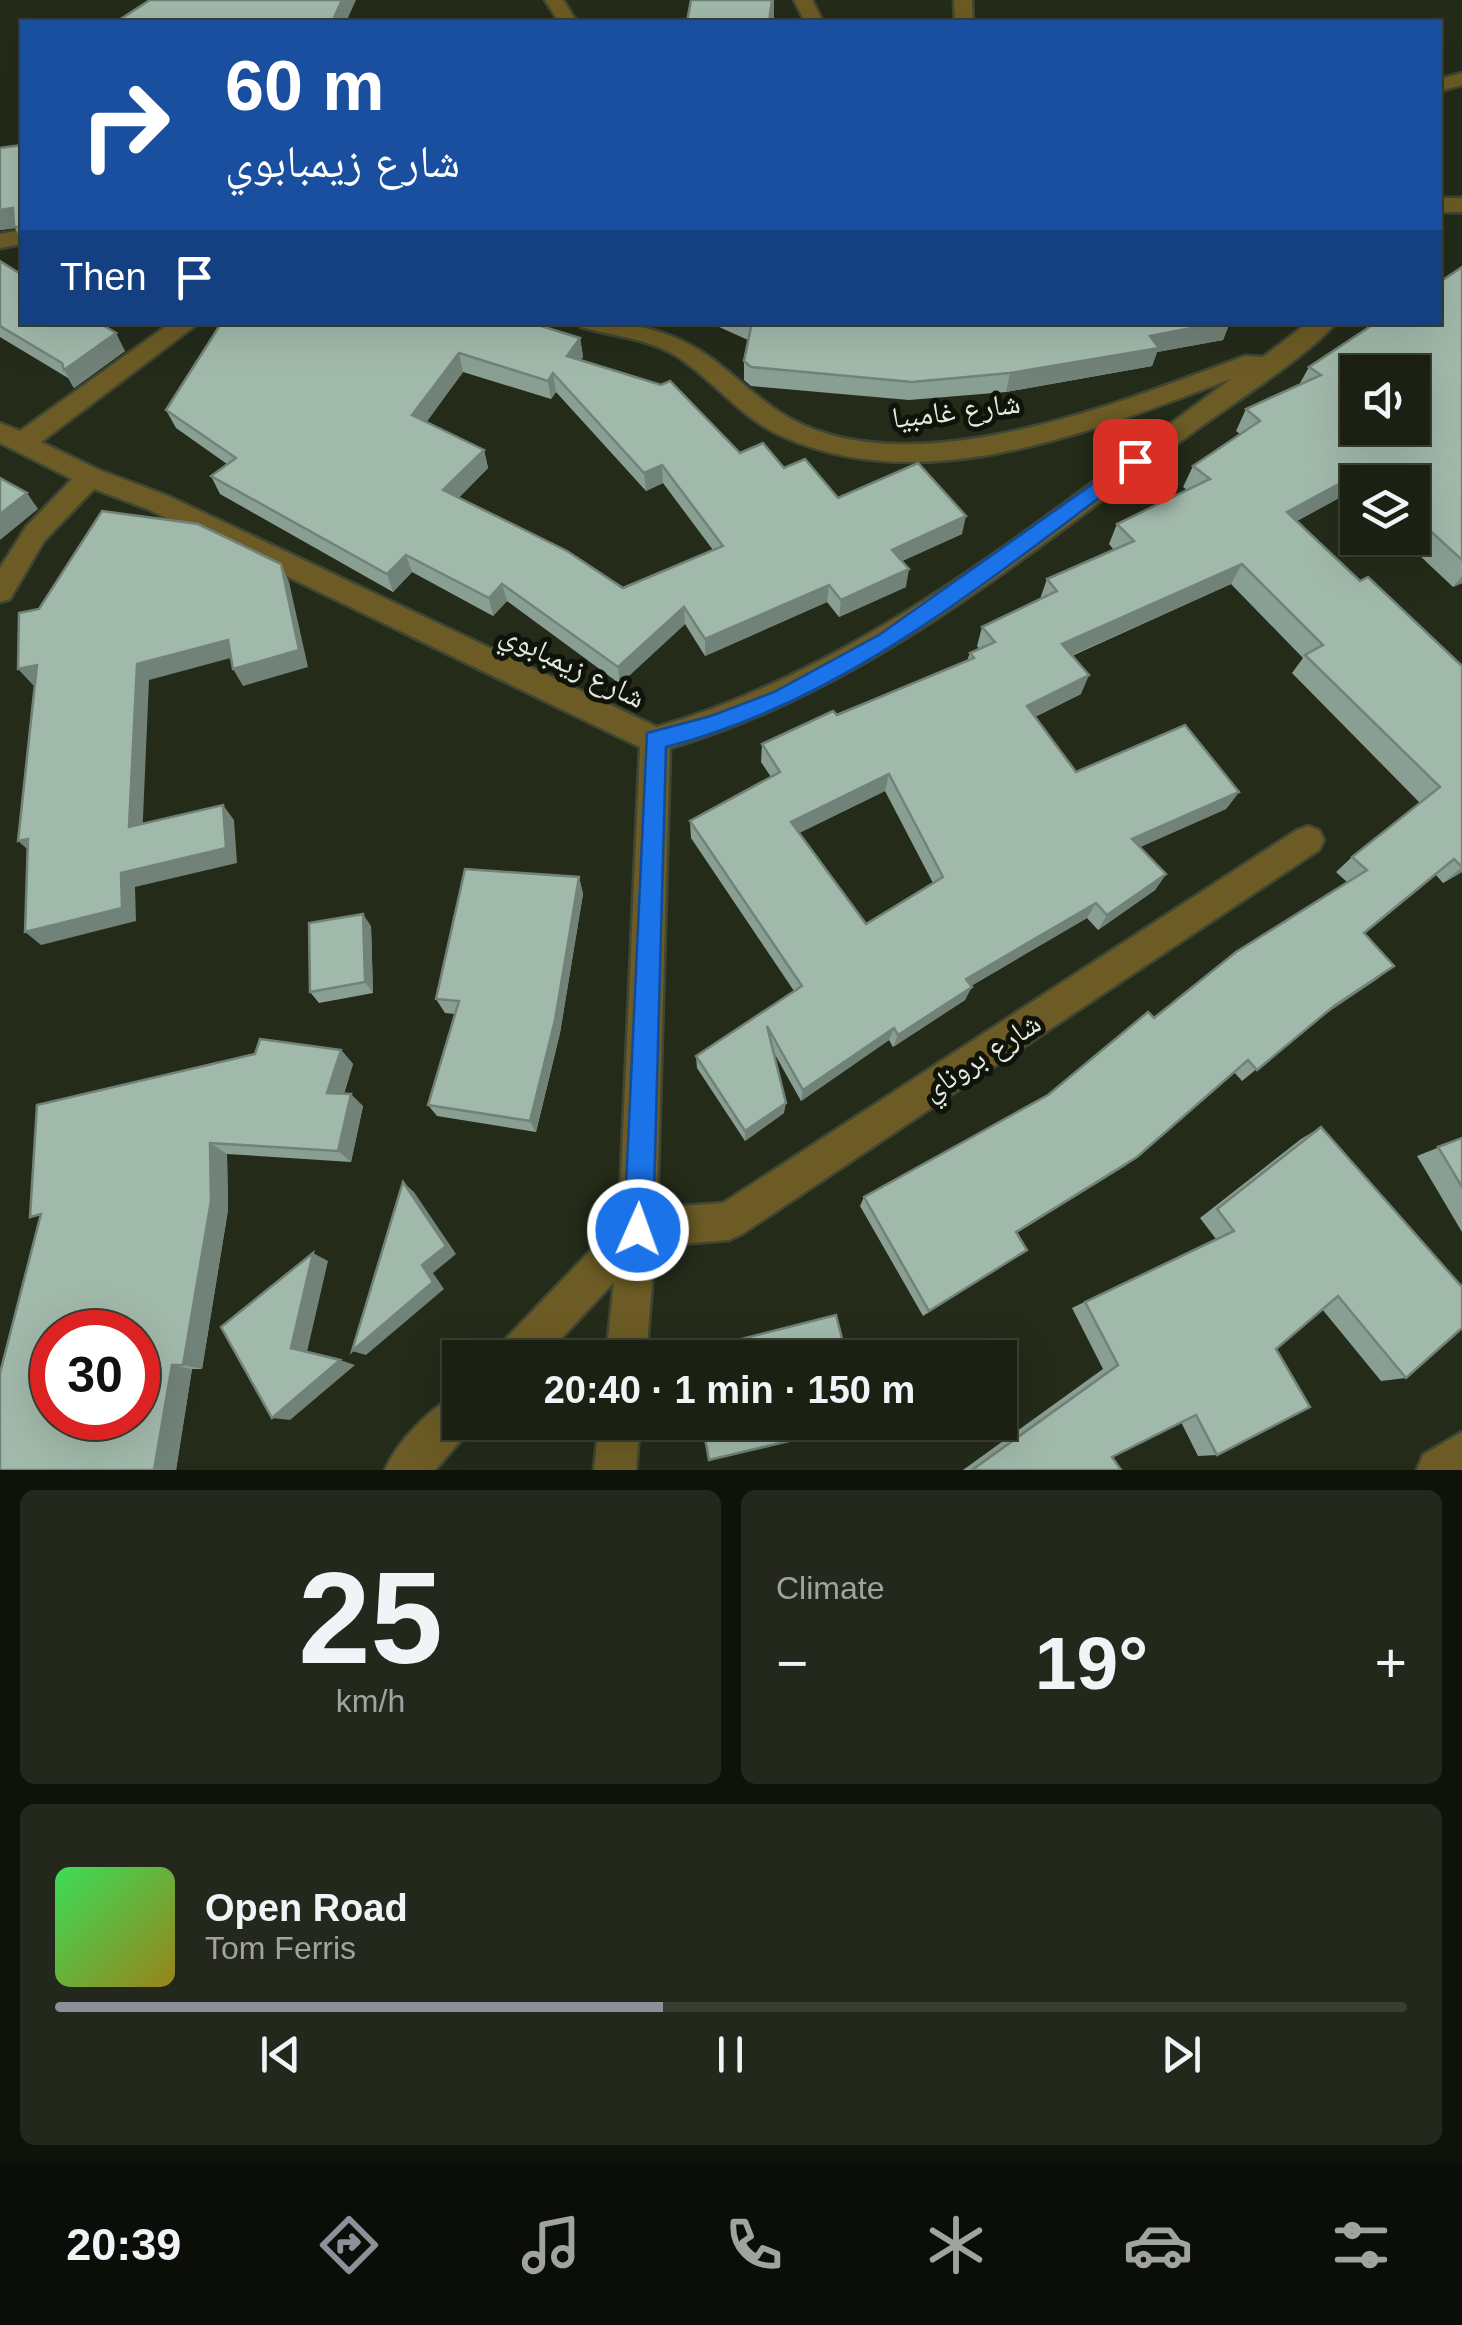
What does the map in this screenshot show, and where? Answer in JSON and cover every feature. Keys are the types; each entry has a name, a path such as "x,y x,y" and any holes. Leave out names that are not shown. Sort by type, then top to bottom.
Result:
{"street":[{"path":"12,438 184,325"},
{"name":"شارع غامبيا","path":"600,325 682,348 794,432 870,451 945,450 1021,438 1118,412 1291,348"},
{"name":"شارع زيمبابوي","path":"12,438 90,477 159,503 655,740 713,726 782,699 886,641 1321,325"},
{"path":"0,590 35,534 90,477"},
{"path":"628,1340 638,1230 655,740"},
{"name":"شارع بروناي","path":"638,1230 729,1220 1308,840"},
{"path":"532,1340 638,1230"},
{"path":"406,1470 442,1433"},
{"path":"616,1470 618,1440"},
{"path":"1438,1470 1462,1453"}],"building":[{"path":"150,0 342,0 333,20 119,20"},
{"path":"691,0 772,0 769,20 687,20"},
{"path":"20,145 20,228 14,226 13,208 0,210 0,148"},
{"path":"0,261 20,274 20,325 103,325 116,333 64,370 62,363 0,326"},
{"path":"1462,267 1462,560 1430,531 1430,465 1340,465 1340,483 1287,512 1360,581 1368,577 1462,666 1462,867 1454,859 1364,933 1394,966 1334,1006 1257,1070 1248,1060 1137,1157 1016,1232 1027,1250 929,1311 864,1197 1048,1095 1148,1012 1154,1018 1236,952 1367,870 1352,857 1440,787 1305,655 1323,645 1242,564 1062,644 1089,675 1027,706 1076,772 1185,725 1239,792 1132,839 1166,874 1107,915 1096,903 966,979 972,987 898,1035 894,1028 803,1090 767,1026 786,1103 745,1131 696,1056 802,986 690,821 780,772 762,744 833,711 837,715 974,658 970,653 995,642 982,627 1057,591 1047,579 1134,541 1117,524 1210,479 1193,466 1260,421 1246,409 1321,375 1309,367 1372,325 1442,325 1442,281","holes":["889,774 943,877 866,924 791,822"]},
{"path":"220,325 538,325 580,338 567,356 661,385 670,381 740,453 763,443 784,468 805,459 838,498 918,463 966,516 892,550 909,569 841,600 829,585 705,639 684,607 618,667 502,584 489,598 406,555 387,574 211,476 236,458 166,410","holes":["459,353 548,381 553,373 644,473 662,465 723,546 623,588 567,551 443,490 484,450 412,415"]},
{"path":"751,325 1207,325 1150,336 1159,348 1010,373 912,382 751,367 744,361"},
{"path":"0,478 27,493 0,514"},
{"path":"102,511 198,524 281,564 299,650 233,669 228,640 137,664 129,827 223,805 226,848 121,873 122,908 25,932 28,839 18,841 37,665 18,669 19,613 39,609"},
{"path":"465,869 579,877 555,1020 530,1121 428,1105 459,1001 436,999"},
{"path":"363,914 365,982 310,992 309,923"},
{"path":"260,1039 341,1050 327,1093 351,1094 338,1151 210,1143 211,1201 183,1365 172,1365 160,1435 160,1310 30,1310 30,1440 159,1440 154,1470 0,1470 0,1373 41,1214 30,1217 37,1105 255,1054"},
{"path":"1321,1127 1462,1287 1462,1328 1406,1378 1338,1296 1276,1349 1310,1407 1217,1455 1196,1415 1112,1457 1121,1470 972,1470 1118,1365 1085,1302 1234,1231 1217,1209"},
{"path":"1462,1138 1462,1187 1438,1147"},
{"path":"403,1182 446,1246 422,1265 433,1282 352,1351"},
{"path":"313,1253 291,1348 340,1360 272,1418 221,1327"},
{"path":"836,1315 842,1340 737,1340"},
{"path":"705,1440 793,1440 709,1460"}],"route":[{"path":"638,1230 655,740 713,726 782,699 886,641 1135,461"}]}
